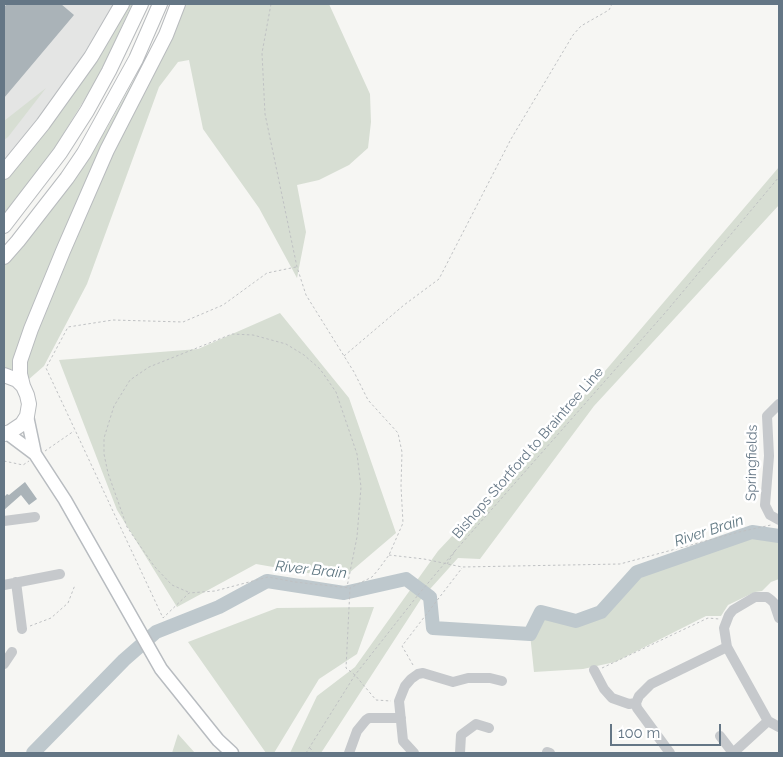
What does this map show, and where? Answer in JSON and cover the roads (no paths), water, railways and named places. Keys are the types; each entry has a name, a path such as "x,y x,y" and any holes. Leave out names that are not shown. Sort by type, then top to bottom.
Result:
{"highway":[{"path":"4,172 43,124 91,57 122,4"},
{"path":"4,226 60,153 87,110 110,71 141,4"},
{"path":"4,257 68,178 84,153 136,59 160,4"},
{"path":"5,434 18,428 27,416 29,400 20,374 20,361 31,329 107,150 162,43 178,4"},
{"path":"4,374 17,380 23,386"}],"main road":[{"path":"27,416 35,454 65,500 159,666 206,725 232,753"},
{"path":"5,434 35,454"}],"street":[{"name":"Springfields","path":"779,404 767,416 774,457 764,505 770,515 779,520"},
{"path":"4,521 35,517"},
{"path":"4,585 60,574"},
{"path":"16,582 22,629"},
{"path":"779,618 774,603 767,596 755,597 733,610 726,620 724,628 726,647 768,722 779,727"},
{"path":"670,753 637,708 636,703 639,696 651,684 726,647"},
{"path":"4,664 12,652"},
{"path":"594,670 604,689 612,698 629,704 636,703"},
{"path":"414,753 403,741 399,701 405,686 418,674 423,673 453,682 468,678 490,678 502,681"},
{"path":"349,753 357,731 366,720 369,718 400,718"},
{"path":"720,736 733,753 768,722"},
{"path":"460,753 461,735 476,724 489,728"}],"waterway":[{"name":"River Brain","path":"33,753 124,660 156,632 219,607 267,581 344,593 406,579 430,597 433,628 530,634 541,612 576,621 601,612 637,572 752,532 779,536"}]}
